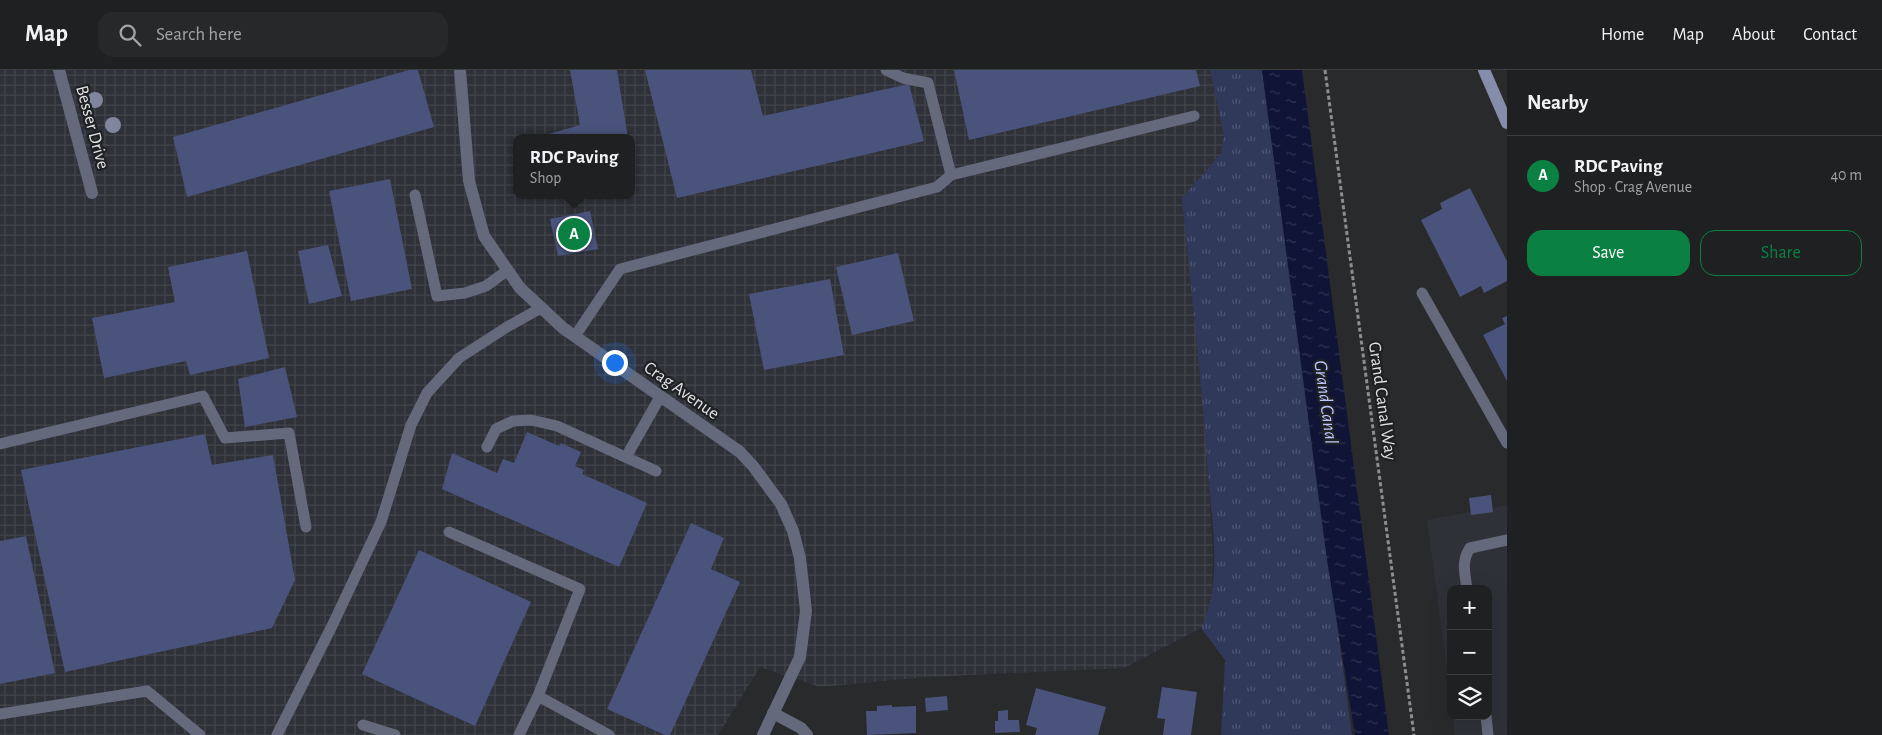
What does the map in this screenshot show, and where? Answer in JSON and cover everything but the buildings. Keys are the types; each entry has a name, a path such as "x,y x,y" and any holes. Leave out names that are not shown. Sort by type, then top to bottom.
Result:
{"main road":[{"path":"1484,70 1507,124"}],"street":[{"name":"Besser Drive","path":"59,70 92,193"},
{"name":"Crag Avenue","path":"460,70 469,181 484,236 520,288 563,328 740,452 753,466 781,504 800,558 806,611 800,657 763,735"},
{"path":"773,713 801,728 808,735"}],"lane":[{"path":"886,70 903,78 928,83 952,175"},
{"path":"576,336 620,269 937,187 952,175 1194,116"},
{"path":"415,195 437,296 465,292 486,286 508,270"},
{"path":"1422,293 1507,443"},
{"path":"277,735 332,626 381,522 411,425 427,393 459,358 541,308"},
{"path":"0,444 203,396 225,438 290,434 306,527"},
{"path":"626,457 660,396"},
{"path":"487,448 496,429 513,421 531,420 557,426 656,471"},
{"path":"449,532 580,589 538,696 519,735"},
{"path":"1467,585 1464,564 1465,555 1470,548 1507,540"},
{"path":"0,714 148,691 200,735"},
{"path":"538,696 609,735"},
{"path":"1486,720 1488,735"},
{"path":"363,725 395,735"}],"path":[{"name":"Grand Canal Way","path":"1325,70 1414,735"}],"shaded area":[{"path":"0,70 1210,70 1224,136 1221,153 1182,198 1204,405 1213,554 1212,591 1207,615 1201,628 1124,668 927,677 820,687 760,667 718,735 0,735"},
{"path":"1507,505 1507,735 1455,735 1453,720 1492,720 1492,585 1447,585 1447,670 1427,520"}],"green space":[{"path":"1210,70 1262,70 1352,735 1221,735 1225,660 1201,628 1212,592 1214,553 1203,405 1182,198 1221,153 1224,136"}],"water":[{"name":"Grand Canal","path":"1262,70 1302,70 1389,735 1355,735 1327,560"}],"place":[{"name":"RDC Paving","path":"574,234"}]}
